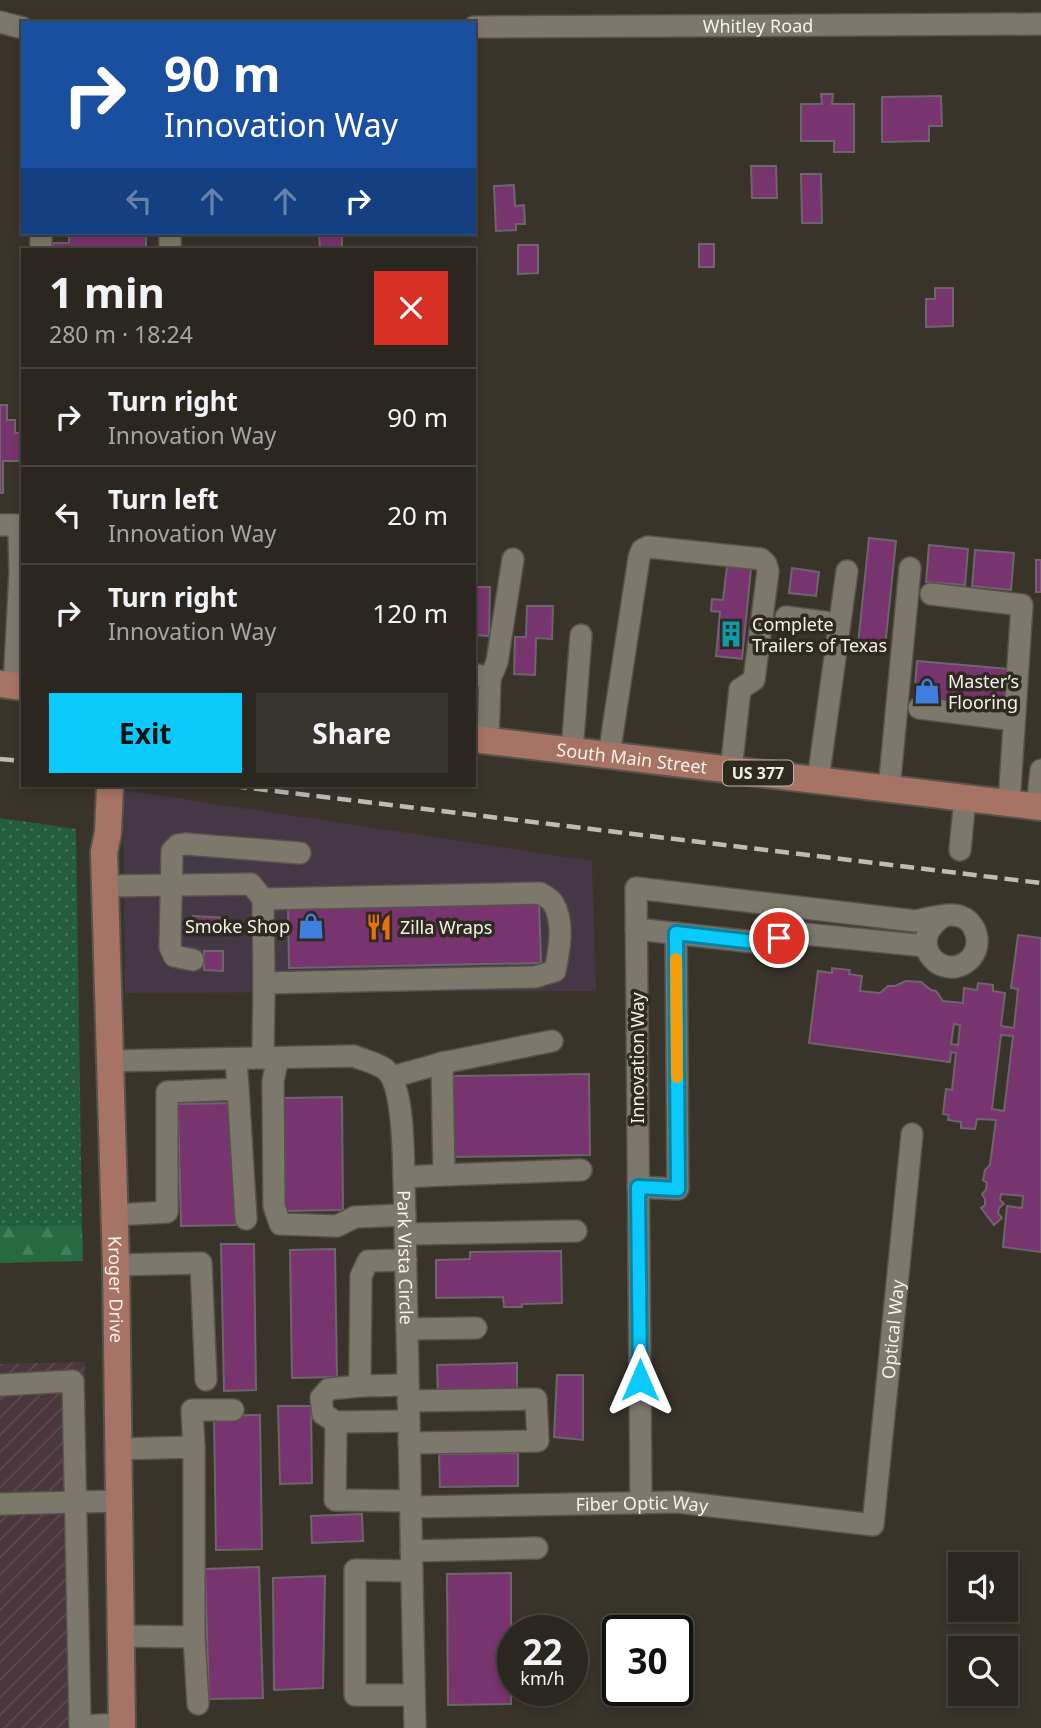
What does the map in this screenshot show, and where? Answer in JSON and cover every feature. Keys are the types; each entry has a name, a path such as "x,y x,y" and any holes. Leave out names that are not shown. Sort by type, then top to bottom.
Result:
{"main road":[{"name":"South Main Street","path":"481,740 1039,807"},
{"name":"Kroger Drive","path":"92,787 93,833 104,852"},
{"name":"Kroger Drive","path":"110,787 108,833 104,852 116,1265 122,1726"}],"street":[{"path":"0,22 21,27"},
{"name":"Whitley Road","path":"476,27 1041,24"},
{"path":"0,525 19,525 20,573 12,685"},
{"path":"609,755 642,550 648,547 761,559 768,571 754,680 740,689 731,770"},
{"path":"481,740 482,677 497,662 513,559"},
{"path":"889,789 910,568"},
{"path":"818,780 847,571"},
{"path":"931,594 1022,605 1009,803"},
{"path":"786,617 839,624"},
{"path":"572,751 581,635"},
{"path":"919,708 1014,720"},
{"path":"1039,807 1041,770"},
{"path":"960,850 965,798"},
{"path":"193,960 174,956 170,947 172,851 178,845 300,853"},
{"path":"105,887 251,884 263,899 264,983 273,1081 274,1206 280,1224 337,1226 355,1217 405,1224 576,1231"},
{"name":"Innovation Way","path":"641,1503 636,888 915,921 950,911"},
{"path":"263,899 540,893 553,902 559,923 559,949 555,971 535,977 264,983"},
{"path":"950,911 969,921 978,939 973,956 961,965 947,967 935,961 926,946 928,930 950,911"},
{"path":"636,929 754,942 805,934 926,946"},
{"path":"638,1187 678,1189 676,933"},
{"path":"109,1061 354,1056 384,1068 392,1077 442,1063 552,1041"},
{"path":"236,1059 246,1219"},
{"path":"442,1063 443,1175"},
{"name":"Park Vista Circle","path":"392,1077 400,1106 404,1177 415,1728"},
{"path":"114,1214 167,1212 167,1092 238,1089"},
{"name":"Optical Way","path":"873,1525 912,1135"},
{"path":"404,1177 582,1170"},
{"path":"360,1386 361,1276 368,1261 406,1259"},
{"path":"116,1265 201,1262 206,1380"},
{"path":"407,1329 476,1328"},
{"path":"0,1385 73,1381 80,1726 122,1726"},
{"path":"409,1402 360,1386 329,1389 320,1398 323,1414 337,1422 409,1402 536,1399 538,1441 410,1443"},
{"path":"198,1704 194,1637 192,1410 233,1410"},
{"name":"Fiber Optic Way","path":"337,1422 335,1500 411,1504 678,1502 873,1525"},
{"path":"118,1449 194,1447"},
{"path":"0,1504 119,1501"},
{"path":"414,1695 355,1695 355,1570 537,1548"},
{"path":"121,1636 194,1637"}],"shaded area":[{"path":"123,790 592,861 596,991 125,993"},
{"path":"85,1362 92,1728 0,1728 0,1364"}],"green space":[{"path":"0,818 76,829 82,1226 0,1226"},
{"path":"0,1226 82,1226 83,1261 0,1263"}],"building":[{"path":"821,94 833,94 832,104 854,104 854,152 834,152 834,141 801,141 801,104 822,104"},
{"path":"941,96 942,126 929,126 929,141 882,142 882,97"},
{"path":"751,166 776,166 777,198 752,198"},
{"path":"801,174 821,174 822,223 802,223"},
{"path":"514,185 515,206 524,205 525,224 516,224 516,230 496,231 494,186"},
{"path":"69,235 146,235 146,248 53,248 53,243 69,243"},
{"path":"319,235 342,235 342,248 320,248"},
{"path":"699,244 714,244 714,267 699,267"},
{"path":"518,245 538,245 538,273 518,274"},
{"path":"935,288 953,288 953,326 926,327 926,299 935,299"},
{"path":"0,405 7,405 7,420 15,420 15,433 21,433 21,461 3,461 3,493 0,493"},
{"path":"869,538 896,541 885,647 858,644"},
{"path":"929,545 968,549 965,585 926,582"},
{"path":"975,550 1014,553 1011,590 972,586"},
{"path":"1036,560 1041,560 1041,592 1036,592"},
{"name":"Complete Trailers of Texas","path":"727,566 751,569 742,659 716,656 720,612 711,611 712,599 723,600"},
{"path":"792,568 819,572 816,596 789,593"},
{"path":"476,587 490,587 489,636 476,635"},
{"path":"527,606 553,606 552,639 536,638 535,675 514,674 515,637 526,637"},
{"path":"917,661 1009,669 1006,706 914,698"},
{"path":"539,900 541,963 289,968 288,905"},
{"path":"193,916 228,918 228,933 192,932"},
{"path":"1018,935 1041,938 1041,1252 1003,1247 1007,1206 1022,1208 1023,1196 1001,1194 1000,1200 1004,1204 998,1213 1002,1218 994,1225 981,1208 985,1205 982,1194 987,1183 983,1180 985,1170 990,1165 996,1120 977,1119 975,1129 961,1128 961,1122 948,1120 949,1115 943,1114 946,1089 952,1090 956,1053 951,1052 950,1062 809,1043 818,971 832,973 832,968 850,970 849,974 862,976 860,991 880,993 888,986 906,981 921,982 936,991 943,1001 963,1003 964,988 977,990 978,983 993,985 993,991 1005,993 1001,1026 1014,1028 1018,989 1011,988","holes":["954,1024 960,1025 958,1045 951,1044","1001,1035 1013,1036 1004,1111 992,1109"]},
{"path":"204,951 223,951 223,971 204,970"},
{"path":"589,1074 590,1155 452,1157 451,1076"},
{"path":"342,1097 343,1210 285,1211 284,1098"},
{"path":"233,1103 235,1225 181,1226 178,1104"},
{"path":"221,1244 254,1244 256,1390 224,1391"},
{"path":"335,1249 337,1377 292,1378 290,1250"},
{"path":"561,1251 562,1303 504,1307 503,1297 436,1298 436,1260 470,1259 470,1252"},
{"path":"517,1363 517,1394 438,1396 437,1365"},
{"path":"557,1375 583,1375 583,1440 554,1437"},
{"path":"278,1406 311,1406 312,1483 280,1484"},
{"path":"260,1415 262,1549 216,1550 214,1416"},
{"path":"518,1453 518,1486 440,1487 439,1454"},
{"path":"362,1514 363,1541 312,1543 311,1516"},
{"path":"259,1567 263,1698 209,1699 205,1569"},
{"path":"511,1573 511,1615 497,1615 497,1704 448,1705 447,1574"},
{"path":"325,1576 323,1688 274,1690 273,1578"}],"railway":[{"path":"0,759 21,761"},
{"path":"241,787 1041,883"}],"slow traffic":[{"path":"676,959 677,1077"}],"place":[{"name":"Complete Trailers of Texas","path":"731,634"},
{"name":"Master’s Flooring","path":"927,691"},
{"name":"Smoke Shop","path":"311,926"},
{"name":"Zilla Wraps","path":"379,927"}],"route":[{"path":"640,1380 638,1187 678,1189 676,933 754,942 779,938"}]}
